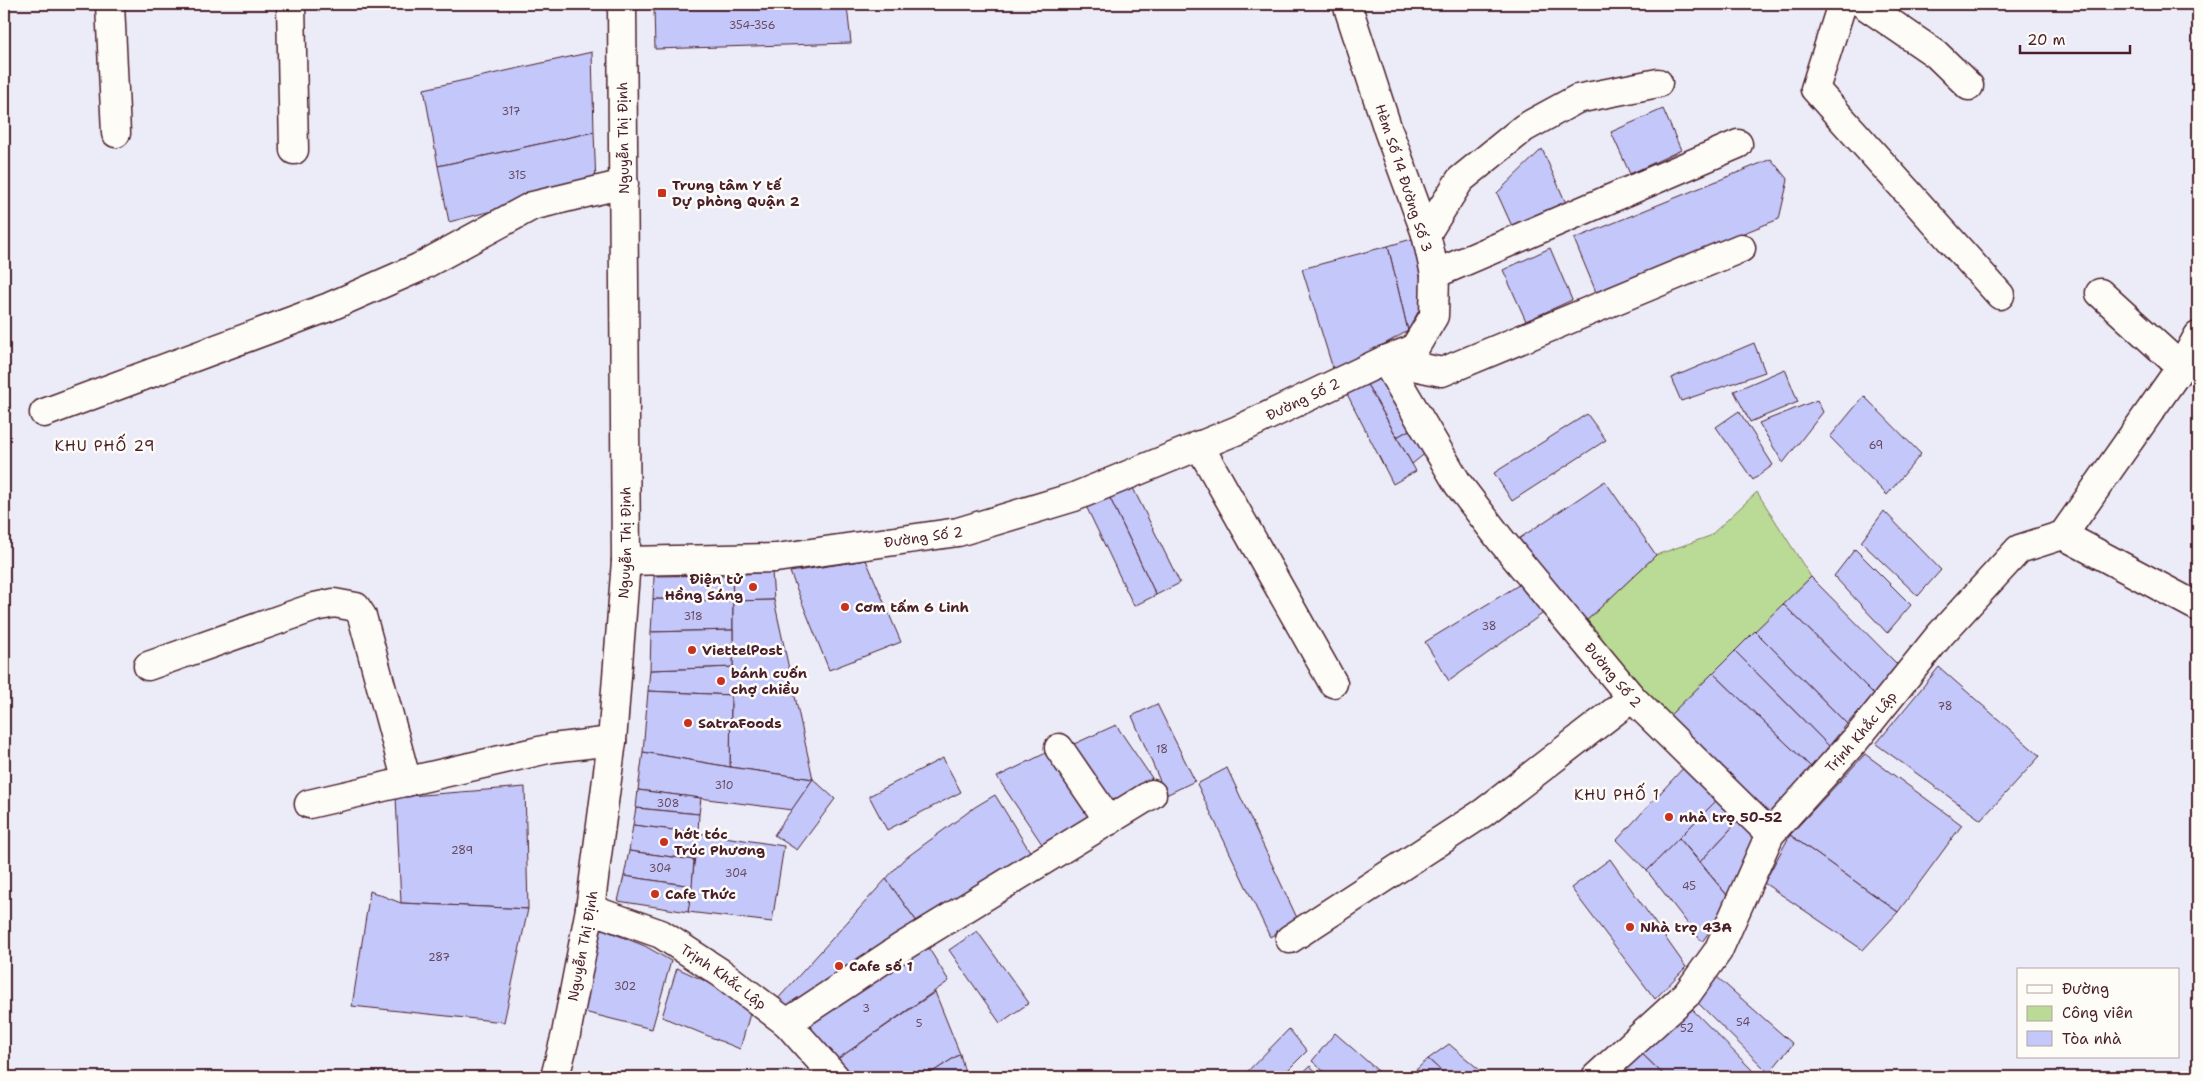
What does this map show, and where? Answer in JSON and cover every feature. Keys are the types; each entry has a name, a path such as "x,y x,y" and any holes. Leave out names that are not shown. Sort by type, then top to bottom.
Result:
{"street":[{"path":"110,4 116,133"},
{"path":"291,4 294,150"},
{"name":"Nguyễn Thị Định","path":"556,1077 590,908 612,741 626,561 622,4"},
{"name":"Hèm Số 14 Đường Số 3","path":"1347,4 1388,130 1426,234 1435,274 1434,316 1414,349 1384,360"},
{"path":"1842,4 1815,89 2000,294"},
{"path":"1863,4 1936,54 1969,86"},
{"path":"1426,234 1460,180 1524,128 1577,99 1658,84"},
{"path":"1435,274 1738,144"},
{"path":"44,413 329,308 418,268 532,206 624,184"},
{"path":"1384,360 1442,372 1741,248"},
{"path":"2100,293 2181,367"},
{"path":"2198,336 2181,367 2063,535 2198,607"},
{"name":"Đường Số 2","path":"626,561 776,558 958,532 1074,497 1238,430 1384,360 1458,484 1500,539 1632,698 1770,834"},
{"path":"1199,446 1333,683"},
{"name":"Trịnh Khắc Lập","path":"1596,1077 1686,994 1718,951 1770,834 1858,738 1939,636 2019,549 2063,535"},
{"path":"148,666 315,607 334,603 356,607 362,616 407,782"},
{"path":"1290,939 1483,813 1632,698"},
{"path":"308,804 552,748 612,741"},
{"path":"1059,748 1109,821"},
{"path":"787,1023 902,947 1152,794"},
{"name":"Trịnh Khắc Lập","path":"590,908 661,934 721,973 787,1023 835,1077"}],"green space":[{"path":"1757,492 1811,577 1666,719 1583,624 1656,555 1710,536"}],"building":[{"path":"654,4 847,4 847,6 654,7"},
{"path":"847,6 851,43 655,49 654,7"},
{"path":"592,52 594,132 438,166 424,89"},
{"path":"1663,109 1681,150 1630,174 1611,132"},
{"path":"594,132 596,184 449,222 438,166"},
{"path":"1542,149 1569,210 1516,235 1497,193"},
{"path":"1771,159 1788,180 1779,219 1596,292 1574,239"},
{"path":"1418,237 1427,295 1408,331 1388,246"},
{"path":"1388,246 1408,331 1334,372 1302,269"},
{"path":"1550,248 1572,300 1526,321 1503,270"},
{"path":"1754,343 1765,372 1681,401 1671,378"},
{"path":"1785,369 1798,402 1750,422 1734,391"},
{"path":"1382,379 1411,429 1397,437 1365,381"},
{"path":"1365,381 1416,471 1393,484 1345,390"},
{"path":"1864,396 1921,454 1887,495 1830,437"},
{"path":"1817,400 1823,412 1783,463 1759,423"},
{"path":"1739,411 1773,465 1753,480 1716,427"},
{"path":"1587,414 1606,440 1512,501 1494,473"},
{"path":"1411,429 1427,452 1412,464 1397,437"},
{"path":"1605,481 1656,555 1583,624 1514,542"},
{"path":"1131,484 1180,583 1156,595 1108,494"},
{"path":"1108,494 1156,595 1134,606 1085,504"},
{"path":"1884,511 1941,570 1918,596 1861,542"},
{"path":"1855,549 1911,605 1887,633 1834,576"},
{"name":"Cơm tấm 6 Linh","path":"866,560 901,642 829,670 790,572"},
{"name":"Điện tử Hồng Sáng","path":"772,572 774,600 733,601 732,575"},
{"path":"732,575 733,601 653,599 654,576"},
{"path":"1811,577 1899,666 1874,694 1783,604"},
{"path":"1522,583 1549,609 1449,681 1425,642"},
{"path":"653,599 733,601 733,630 651,632"},
{"name":"bánh cuốn chợ chiều","path":"774,600 813,779 730,767 731,695 648,691 650,670 733,667 733,601"},
{"path":"1783,604 1874,694 1847,724 1755,631"},
{"name":"ViettelPost","path":"733,630 733,667 650,670 651,632"},
{"path":"1755,631 1847,724 1829,746 1735,651"},
{"path":"1735,651 1829,746 1812,768 1713,673"},
{"path":"1939,667 2040,756 1981,820 1876,744"},
{"path":"1713,673 1812,768 1768,819 1666,719"},
{"name":"SatraFoods","path":"648,691 731,695 730,767 643,752"},
{"path":"1157,704 1195,781 1166,795 1132,716"},
{"path":"1116,725 1152,778 1102,809 1063,749"},
{"path":"1056,748 1100,811 1044,847 997,777"},
{"path":"643,752 813,779 792,810 638,790"},
{"path":"1865,754 1962,825 1898,912 1790,835"},
{"path":"943,758 961,792 887,830 869,796"},
{"name":"nhà trọ 50-52","path":"1685,766 1720,797 1647,871 1617,840"},
{"path":"1227,768 1298,920 1270,937 1197,784"},
{"path":"813,779 835,799 797,850 774,835"},
{"path":"525,787 528,909 401,903 396,797"},
{"path":"638,790 701,798 699,814 636,808"},
{"path":"995,795 1034,858 923,930 886,879 903,860 975,807"},
{"path":"1720,797 1740,819 1700,862 1679,838"},
{"path":"636,808 699,814 698,833 633,825"},
{"path":"1740,819 1755,835 1731,900 1700,862"},
{"name":"hớt tóc Trúc Phương","path":"633,825 698,833 694,860 629,851"},
{"path":"698,833 784,846 772,922 688,912"},
{"path":"1790,835 1898,912 1863,950 1764,883"},
{"path":"1679,838 1731,900 1702,942 1647,871"},
{"path":"629,851 694,860 692,886 624,876"},
{"name":"Nhà trọ 43A","path":"1610,859 1686,967 1655,999 1571,888"},
{"name":"Cafe Thức","path":"624,876 692,886 688,912 618,901"},
{"name":"Cafe số 1","path":"886,879 923,930 792,1019 775,1002"},
{"path":"370,891 401,903 528,909 504,1022 352,1006"},
{"path":"597,927 645,946 671,961 652,1029 580,1011"},
{"path":"977,931 1029,1003 1000,1023 949,950"},
{"path":"923,939 949,981 832,1063 797,1023"},
{"path":"677,968 753,1003 740,1049 662,1017"},
{"path":"1717,977 1793,1044 1769,1073 1695,1000"},
{"path":"935,992 960,1054 925,1077 845,1077 832,1063"},
{"path":"1687,1004 1759,1077 1666,1077 1639,1051"},
{"path":"1289,1029 1307,1051 1281,1077 1250,1077 1246,1073"},
{"path":"1335,1033 1385,1077 1330,1077 1312,1061"},
{"path":"1449,1044 1488,1077 1448,1077 1428,1059"},
{"path":"1639,1051 1666,1077 1611,1077"},
{"path":"960,1054 965,1073 959,1077 925,1077"},
{"path":"1428,1059 1448,1077 1408,1077"},
{"path":"1310,1066 1322,1077 1298,1077"}],"place":[{"name":"Trung tâm Y tế Dự phòng Quận 2","path":"662,193"},
{"name":"Điện tử Hồng Sáng","path":"753,587"},
{"name":"Cơm tấm 6 Linh","path":"845,607"},
{"name":"ViettelPost","path":"692,650"},
{"name":"bánh cuốn chợ chiều","path":"721,681"},
{"name":"SatraFoods","path":"688,723"},
{"name":"nhà trọ 50-52","path":"1669,817"},
{"name":"hớt tóc Trúc Phương","path":"664,842"},
{"name":"Cafe Thức","path":"655,894"},
{"name":"Nhà trọ 43A","path":"1630,927"},
{"name":"Cafe số 1","path":"839,966"}],"district":[{"name":"KHU PHỐ 29","path":"105,446"},
{"name":"KHU PHỐ 1","path":"1617,795"}]}
